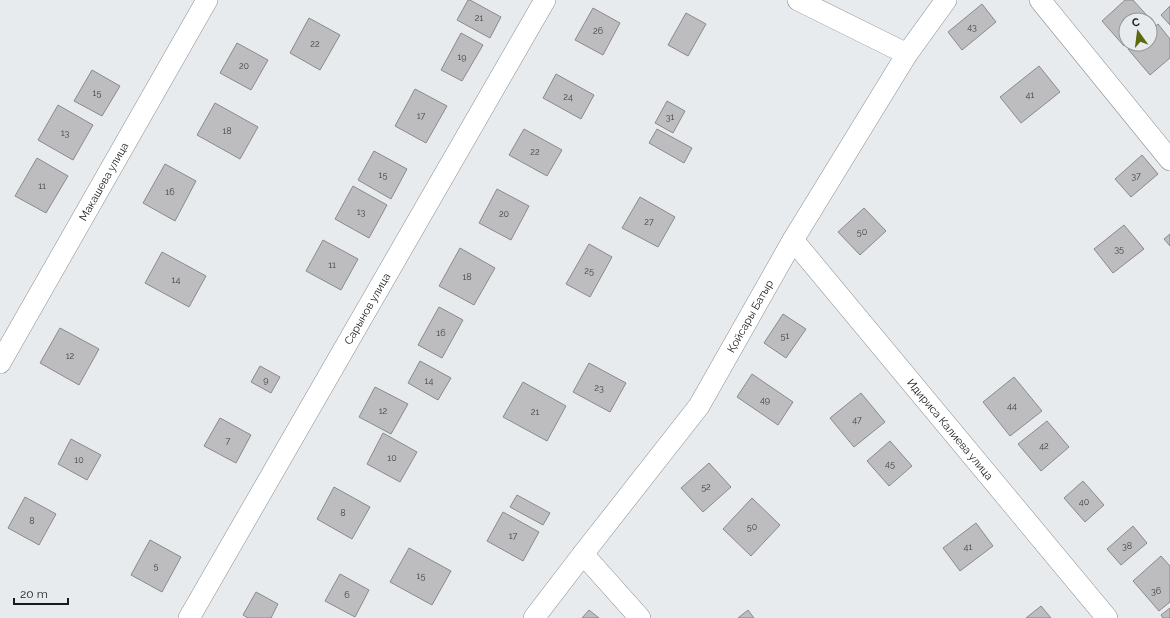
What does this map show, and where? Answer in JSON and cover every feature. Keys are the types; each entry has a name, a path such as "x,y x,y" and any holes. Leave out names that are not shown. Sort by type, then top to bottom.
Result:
{"street":[{"name":"Макашева улица","path":"0,363 207,0"},
{"name":"Сарынов улица","path":"189,618 545,0"},
{"path":"798,0 907,54"},
{"name":"Қойсары Батыр","path":"534,618 699,406 793,240 907,54 946,0"},
{"path":"1040,0 1170,160"},
{"name":"Идириса Калиева улица","path":"793,240 1107,618"},
{"path":"583,554 640,618"}],"building":[{"path":"468,0 501,17 490,38 457,20"},
{"path":"1125,0 1133,0 1144,12 1118,12 1118,39 1102,21"},
{"path":"982,4 996,22 962,50 948,32"},
{"path":"1170,6 1170,25 1161,15"},
{"path":"593,8 620,23 603,55 575,40"},
{"path":"686,13 706,24 688,56 668,45"},
{"path":"309,18 340,35 320,70 290,53"},
{"path":"1158,24 1170,39 1170,58 1150,75 1131,52 1158,52"},
{"path":"461,33 483,45 462,81 441,70"},
{"path":"237,43 268,60 251,90 220,73"},
{"path":"1039,66 1060,92 1021,123 1000,97"},
{"path":"92,70 120,86 102,116 74,101"},
{"path":"556,74 594,95 581,119 543,98"},
{"path":"415,89 447,106 426,143 395,126"},
{"path":"667,101 685,111 673,133 655,123"},
{"path":"215,103 258,127 240,159 197,135"},
{"path":"58,105 93,125 73,160 38,140"},
{"path":"524,129 562,150 547,176 509,155"},
{"path":"657,129 692,148 684,163 649,143"},
{"path":"374,151 407,169 391,199 358,180"},
{"path":"1142,155 1158,174 1131,197 1115,179"},
{"path":"37,158 68,176 46,213 15,196"},
{"path":"165,164 196,181 175,221 143,203"},
{"path":"353,186 387,205 369,238 335,219"},
{"path":"497,189 529,206 511,240 479,223"},
{"path":"640,197 675,217 658,247 622,228"},
{"path":"864,208 886,231 860,255 838,232"},
{"path":"1124,225 1144,249 1113,273 1094,249"},
{"path":"1170,234 1170,246 1164,239"},
{"path":"323,240 358,259 341,290 306,271"},
{"path":"589,244 612,257 590,297 566,284"},
{"path":"460,248 495,268 474,305 439,286"},
{"path":"162,252 206,276 189,307 145,283"},
{"path":"439,307 463,320 442,358 418,345"},
{"path":"783,314 806,329 786,358 764,343"},
{"path":"60,328 99,349 79,385 40,363"},
{"path":"420,361 451,378 438,400 408,383"},
{"path":"589,363 626,383 610,412 573,392"},
{"path":"260,366 280,377 271,393 251,382"},
{"path":"752,374 793,402 778,425 737,397"},
{"path":"1014,377 1042,411 1010,436 983,402"},
{"path":"523,382 566,406 547,441 503,417"},
{"path":"375,387 408,404 391,434 359,417"},
{"path":"861,393 885,422 854,447 830,418"},
{"path":"220,418 251,435 236,463 204,446"},
{"path":"1047,421 1069,447 1041,471 1018,444"},
{"path":"383,433 417,452 400,482 367,464"},
{"path":"71,439 101,455 87,480 58,464"},
{"path":"890,441 912,466 889,486 867,461"},
{"path":"709,463 731,487 703,512 681,488"},
{"path":"1083,481 1104,505 1085,522 1064,498"},
{"path":"334,487 370,507 352,539 317,519"},
{"path":"517,495 550,513 543,525 510,507"},
{"path":"25,497 56,514 39,545 8,528"},
{"path":"752,498 780,525 751,556 723,529"},
{"path":"503,512 539,532 523,561 487,541"},
{"path":"976,523 993,546 960,571 943,548"},
{"path":"1133,526 1147,543 1121,565 1107,549"},
{"path":"150,540 181,557 162,592 131,575"},
{"path":"409,548 451,571 432,605 390,582"},
{"path":"1161,556 1170,566 1170,602 1159,611 1133,581"},
{"path":"340,574 369,590 355,617 325,601"},
{"path":"256,592 278,604 271,618 248,618 243,615"},
{"path":"1041,606 1051,618 1026,618"},
{"path":"1170,608 1170,618 1163,618 1161,615"},
{"path":"589,610 599,618 582,618"},
{"path":"748,610 754,618 738,618"}]}
